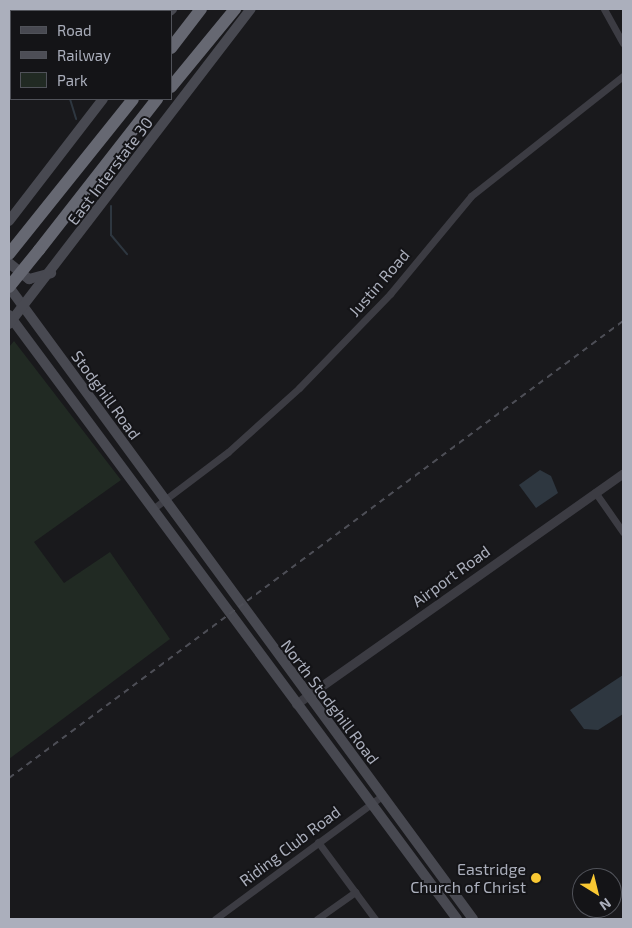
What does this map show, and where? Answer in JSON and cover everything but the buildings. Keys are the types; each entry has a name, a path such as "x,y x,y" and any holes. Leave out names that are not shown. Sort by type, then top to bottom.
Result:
{"highway":[{"path":"172,35 190,9"},
{"path":"172,47 201,9"},
{"path":"172,79 226,9"},
{"path":"172,86 235,9"},
{"path":"9,254 132,100"},
{"path":"9,287 156,100"},
{"path":"126,138 161,100"}],"main road":[{"name":"East Interstate 30","path":"10,320 24,307 52,273 251,9"},
{"path":"9,221 102,100"},
{"path":"9,263 29,279 52,273"},
{"name":"Stodghill Road","path":"9,287 164,501"},
{"name":"Stodghill Road","path":"10,320 154,508"},
{"name":"North Stodghill Road","path":"164,501 307,697 473,919"},
{"name":"North Stodghill Road","path":"154,508 296,704 458,919"}],"street":[{"path":"604,9 623,43"},
{"name":"Justin Road","path":"154,508 228,452 312,376 390,294 471,196 623,76"},
{"name":"Airport Road","path":"296,704 623,473"},
{"path":"595,492 623,532"},
{"name":"Riding Club Road","path":"215,919 382,796"},
{"path":"318,842 375,919"},
{"path":"317,919 355,892"}],"green space":[{"path":"14,341 121,480 34,542 64,583 110,552 170,639 9,759 9,347"}],"shaded area":[{"path":"540,470 551,476 558,493 536,508 519,485"},
{"path":"623,675 623,714 598,730 584,729 570,710"}],"waterway":[{"path":"70,100 76,119"},
{"path":"111,206 111,235 127,254"}],"railway":[{"path":"9,778 623,321"}],"place":[{"name":"Eastridge Church of Christ","path":"536,878"}]}
